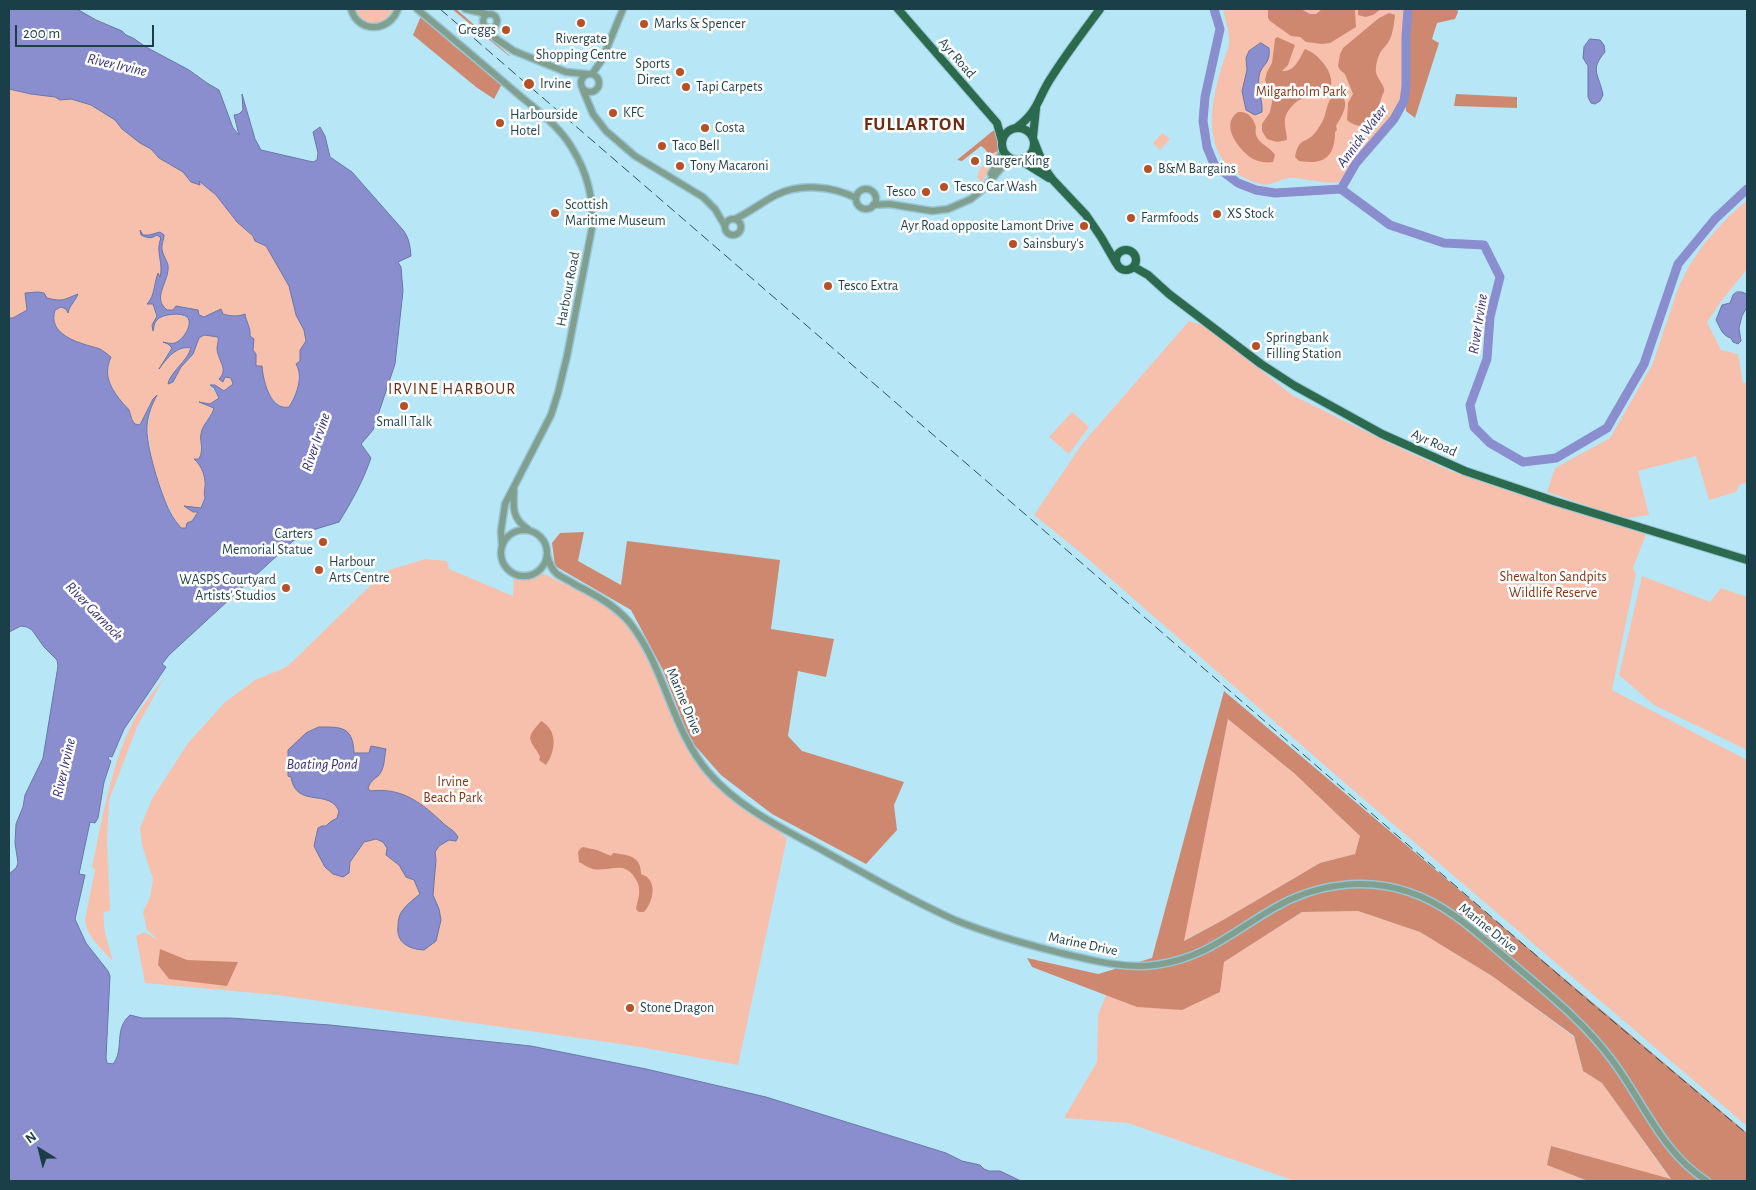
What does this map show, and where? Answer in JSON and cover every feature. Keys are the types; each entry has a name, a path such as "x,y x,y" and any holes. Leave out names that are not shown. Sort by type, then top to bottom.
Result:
{"main road":[{"name":"Ayr Road","path":"898,9 997,123"},
{"path":"1002,141 1004,136 1025,121 1036,108 1049,80 1100,9"},
{"path":"1019,160 1031,154 1033,150 1036,108"},
{"path":"997,123 1026,130 1034,139 1045,169 1086,214 1116,264 1125,270 1134,266 1136,258 1131,251 1121,251 1101,237"},
{"path":"997,123 1003,150 1009,157 1019,160 1053,180"},
{"path":"1116,264 1117,255 1121,251"},
{"name":"Ayr Road","path":"1136,258 1148,275"},
{"name":"Ayr Road","path":"1134,266 1262,364 1295,386 1382,434 1474,474 1554,501 1747,560"}],"street":[{"path":"351,9 355,18 360,23 373,28 388,23 396,15 398,9"},
{"name":"Harbour Road","path":"417,9 548,119 571,147 586,177 589,189 593,218 589,250 562,380 550,415 505,504 501,531 502,544"},
{"path":"465,9 495,16 501,41"},
{"path":"582,87 582,78 589,74 602,60 623,9"},
{"path":"487,14 484,17 484,25 492,32 495,38 514,51 572,74 596,76 599,84 597,89 588,92 582,87"},
{"path":"487,28 492,28 496,24"},
{"path":"572,74 582,87 593,114 606,131 635,156 703,197 715,209 726,231 732,236 741,230 751,212"},
{"path":"591,106 592,92"},
{"path":"987,185 1003,150"},
{"path":"889,204 868,190 860,191 857,195 857,202 861,207 868,208 873,205 889,204 932,211 948,210 971,199 987,185 1003,166 1019,160"},
{"path":"725,226 727,222 751,212 777,195 792,190 808,188 832,189 857,195"},
{"path":"873,205 875,196"},
{"path":"715,209 741,224 741,230"},
{"name":"Harbour Road","path":"514,486 513,512 522,526 528,530"},
{"path":"516,530 528,530 538,534 545,543 547,555 554,572 539,572 524,576 509,571 501,559 502,544 508,535 516,530"},
{"path":"531,575 543,566 547,555"},
{"name":"Marine Drive","path":"554,572 602,599 630,623 652,657 681,731 694,754 729,793 750,809 911,899 955,920 1006,938 1105,964 1130,966 1178,961 1203,952 1227,939 1274,907 1300,894 1354,883 1408,892 1434,902 1458,918 1591,1034 1628,1082 1659,1132 1677,1156 1697,1175 1707,1181"}],"green space":[{"path":"355,9 394,9 391,16 386,20 374,24 362,20"},
{"path":"452,9 456,9 510,56 509,56"},
{"name":"Milgarholm Park","path":"1223,9 1405,9 1402,39 1404,78 1400,105 1390,120 1359,154 1342,182 1291,178 1264,185 1239,175 1225,162 1216,147 1212,129 1215,91 1229,43"},
{"path":"1268,9 1301,9 1310,14 1316,14 1322,9 1355,9 1356,27 1330,43 1306,42 1300,37 1291,36 1270,21"},
{"path":"1358,9 1381,9 1373,15 1365,17 1358,15"},
{"path":"1409,9 1457,9 1458,12 1455,19 1437,23 1432,39 1439,43 1415,118 1406,111 1406,40"},
{"path":"1389,13 1395,15 1392,32 1388,42 1381,51 1376,71 1384,92 1378,109 1370,120 1360,126 1354,125 1347,120 1348,103 1353,94 1345,74 1338,66 1340,54 1343,48 1379,18"},
{"path":"421,16 454,46 502,84 494,99 476,87 413,35"},
{"path":"1277,37 1295,45 1288,65 1282,71 1293,67 1299,61 1305,49 1324,63 1331,78 1331,84 1326,91 1301,99 1292,106 1285,119 1287,140 1277,142 1267,139 1262,131 1262,124 1270,112 1273,97 1265,80 1272,63 1275,39"},
{"path":"9,89 55,97 60,100 71,99 91,105 115,120 122,129 151,149 159,158 183,172 191,182 197,180 216,195 237,222 253,236 255,241 266,246 290,286 296,315 304,330 306,341 300,350 298,386 289,407 283,407 274,400 266,389 262,372 256,366 249,324 243,318 223,314 220,310 204,317 187,307 176,306 173,310 167,310 161,299 162,289 168,272 168,266 162,250 164,235 156,234 144,235 146,238 157,235 161,238 160,260 162,272 160,278 155,283 151,300 148,304 153,304 157,316 154,320 153,329 156,321 169,315 181,315 187,318 189,322 189,327 183,337 174,343 166,343 172,348 162,365 175,352 183,348 191,348 186,358 169,379 173,382 181,367 189,359 199,338 204,335 218,337 218,348 223,369 222,375 231,378 233,384 224,391 215,385 210,385 219,398 210,404 200,403 214,408 202,430 202,449 199,459 195,459 204,476 205,489 201,508 187,507 198,512 186,528 180,528 164,499 152,461 147,428 153,402 149,405 148,411 140,425 134,423 129,411 110,384 107,372 111,357 99,349 66,337 56,326 54,319 55,310 61,307 66,309 67,312 76,300 73,296 59,301 50,299 38,292 25,293 27,310 13,318 9,318"},
{"path":"1336,94 1344,100 1345,108 1336,126 1337,130 1330,154 1326,158 1315,162 1299,161 1295,157 1298,146 1316,132 1323,120 1328,103"},
{"path":"1456,94 1517,97 1517,108 1454,106"},
{"path":"1238,112 1248,114 1252,118 1256,127 1257,137 1275,155 1273,162 1253,159 1237,144 1230,124"},
{"path":"994,130 998,136 998,151 989,155 981,146 962,161 957,160"},
{"path":"1162,133 1170,139 1160,150 1153,143"},
{"path":"997,152 986,176 979,185 975,188 972,187 980,180 977,177 980,169 991,159 989,155"},
{"path":"1747,200 1747,269 1707,322 1721,350 1738,354 1743,383 1747,383 1747,483 1740,484 1736,492 1709,500 1696,456 1638,471 1649,515 1628,518 1547,492 1555,468 1610,438 1652,365 1679,286 1688,268 1703,245 1727,218"},
{"name":"Shewalton Sandpits Wildlife Reserve","path":"1189,321 1207,327 1292,395 1391,444 1451,471 1646,534 1633,568 1636,574 1612,690 1747,760 1747,1126 1346,784 1081,553 1034,515 1082,444"},
{"path":"1072,412 1089,427 1069,454 1049,437"},
{"path":"584,532 578,561 621,585 627,541 780,560 771,629 834,639 826,677 798,671 788,736 802,751 904,782 894,805 897,830 866,864 772,814 721,775 690,740 663,670 631,610 555,566 552,543 560,533"},
{"name":"Irvine Beach Park","path":"425,559 447,561 449,569 513,596 514,574 526,575 538,571 594,598 625,617 639,635 689,749 719,783 787,838 738,1065 634,1046 277,995 145,983 136,936 144,932 158,940 147,930 143,912 150,897 153,879 142,845 140,828 152,799 188,743 225,702 255,680 290,664 381,575 389,570"},
{"path":"1642,576 1710,602 1721,588 1747,597 1747,750 1654,705 1619,675"},
{"path":"165,676 137,727 109,800 107,842 110,908 109,911 104,912 104,924 113,961 91,937 86,925 85,919 95,870 92,867 107,798 122,747 136,716"},
{"path":"1224,691 1747,1133 1747,1181 1588,1181 1547,1165 1551,1146 1671,1179 1602,1083 1583,1071 1574,1036 1492,976 1420,932 1358,911 1302,912 1224,962 1220,992 1182,1010 1137,1007 1032,967 1027,958 1098,974 1152,958","holes":["1228,719 1295,774 1360,836 1355,854 1320,863 1184,941"]},
{"path":"1228,719 1295,774 1360,836 1355,854 1320,863 1223,920 1183,941"},
{"path":"541,721 547,725 554,741 552,753 546,765 539,760 540,757 530,738 532,732"},
{"path":"583,847 611,856 613,853 633,857 639,863 641,874 650,880 653,891 650,902 644,912 639,912 636,909 639,887 633,875 629,871 619,868 599,870 586,866 579,862 578,852"},
{"path":"1358,911 1420,932 1492,976 1574,1037 1583,1071 1602,1083 1671,1180 1551,1146 1547,1165 1588,1181 1295,1181 1128,1123 1064,1118 1097,1062 1098,1015 1106,995 1137,1007 1224,962 1302,912"},
{"path":"160,949 187,960 238,962 227,986 169,979 158,965"}],"water":[{"name":"River Garnock","path":"9,9 77,9 96,20 122,31 219,90 233,128 239,135 234,115 239,114 243,110 242,94 255,139 261,150 313,162 317,160 318,153 313,132 320,127 325,136 330,157 352,172 403,230 409,242 411,256 398,262 401,267 403,291 395,364 373,430 361,444 371,458 361,483 344,514 339,522 316,529 293,541 169,655 162,664 166,667 124,729 112,757 109,756 108,759 111,761 104,782 98,818 95,823 90,822 79,874 85,875 75,919 86,943 110,976 107,1063 113,1064 116,1058 120,1033 130,1015 142,1018 230,1018 330,1025 531,1046 646,1069 766,1097 946,1153 962,1161 980,1165 989,1171 1000,1171 1021,1181 9,1181 9,874 16,868 18,863 15,843 16,824 23,807 25,795 43,758 58,666 57,660 44,647 32,630 21,626 9,632 9,318 13,318 27,310 25,293 44,293 47,298 60,300 78,294 68,313 66,309 61,307 55,310 54,319 56,326 66,336 99,349 111,357 108,370 109,381 117,396 129,410 135,424 140,425 153,399 157,395 150,410 147,433 148,444 162,494 171,514 181,528 186,528 187,523 192,521 198,512 193,512 184,506 201,508 205,498 204,474 194,459 199,459 201,455 202,430 214,408 199,402 210,404 219,398 214,388 210,385 215,385 224,391 233,384 231,378 225,377 223,382 219,379 223,368 217,349 218,337 204,335 199,338 193,354 181,367 173,382 168,384 191,348 177,351 159,369 172,348 163,342 174,343 181,339 187,332 189,320 184,315 172,314 163,316 156,321 153,331 152,325 157,316 153,304 147,304 153,293 158,273 160,277 159,243 161,238 157,235 151,238 145,237 141,235 140,230 143,235 160,232 164,235 162,248 168,265 168,271 161,300 167,310 173,310 176,306 198,310 199,315 204,317 221,309 223,314 226,315 237,316 245,314 250,336 254,339 253,350 256,354 256,366 262,366 269,393 272,399 282,407 289,407 296,392 299,375 296,364 300,361 300,350 306,341 304,330 296,315 289,286 266,246 255,241 253,236 237,222 216,195 199,181 200,185 191,182 183,172 159,158 151,149 122,129 115,120 91,105 71,99 60,100 55,97 9,89"},
{"path":"1590,39 1600,40 1604,45 1605,52 1596,68 1603,95 1600,101 1595,104 1591,103 1588,97 1588,66 1583,58 1584,47"},
{"path":"1261,43 1269,48 1269,58 1259,76 1262,112 1255,115 1246,110 1242,91 1247,70 1246,58 1249,51"},
{"path":"1737,292 1747,294 1747,307 1739,328 1741,341 1738,344 1723,333 1716,320 1722,305 1730,303 1733,295"},
{"name":"Boating Pond","path":"319,727 334,727 344,730 351,738 354,753 369,753 371,746 386,749 382,770 370,784 368,788 370,791 381,790 402,794 411,798 428,809 458,837 456,841 449,840 439,846 435,852 433,895 441,920 436,941 424,950 405,944 399,937 398,924 400,914 420,894 414,880 406,877 399,865 386,855 387,848 383,842 376,839 364,842 350,862 349,873 343,877 333,874 325,867 314,846 318,828 326,826 337,818 339,811 328,800 299,793 294,787 291,777 288,776 288,750 306,733"}],"waterway":[{"name":"River Irvine","path":"1214,9 1220,29 1205,97 1203,121 1207,147 1214,164 1222,171 1238,183 1256,190 1275,193 1341,189 1390,225 1444,243 1484,245 1500,277 1490,317 1487,359 1470,405 1474,427 1490,443 1523,462 1556,458 1607,428 1644,364 1678,264 1715,219 1747,189"},
{"name":"Annick Water","path":"1341,189 1356,163 1394,119 1404,101 1408,9"}],"railway":[{"path":"440,9 1590,1002 1747,1134"}],"place":[{"name":"Rivergate Shopping Centre","path":"581,23"},
{"name":"Marks & Spencer","path":"644,24"},
{"name":"Greggs","path":"506,30"},
{"name":"Sports Direct","path":"680,72"},
{"name":"Irvine","path":"529,84"},
{"name":"Tapi Carpets","path":"686,87"},
{"name":"KFC","path":"613,113"},
{"name":"Harbourside Hotel","path":"500,123"},
{"name":"Costa","path":"705,128"},
{"name":"Taco Bell","path":"662,146"},
{"name":"Burger King","path":"975,161"},
{"name":"Tony Macaroni","path":"680,166"},
{"name":"B&M Bargains","path":"1148,169"},
{"name":"Tesco Car Wash","path":"944,187"},
{"name":"Tesco","path":"926,192"},
{"name":"Scottish Maritime Museum","path":"555,213"},
{"name":"XS Stock","path":"1217,214"},
{"name":"Farmfoods","path":"1131,218"},
{"name":"Ayr Road opposite Lamont Drive","path":"1084,226"},
{"name":"Sainsbury's","path":"1013,244"},
{"name":"Tesco Extra","path":"828,286"},
{"name":"Springbank Filling Station","path":"1256,346"},
{"name":"Small Talk","path":"404,406"},
{"name":"Carters Memorial Statue","path":"323,542"},
{"name":"Harbour Arts Centre","path":"319,570"},
{"name":"WASPS Courtyard Artists' Studios","path":"286,588"},
{"name":"Stone Dragon","path":"630,1008"}],"district":[{"name":"FULLARTON","path":"915,124"},
{"name":"IRVINE HARBOUR","path":"452,389"}]}
